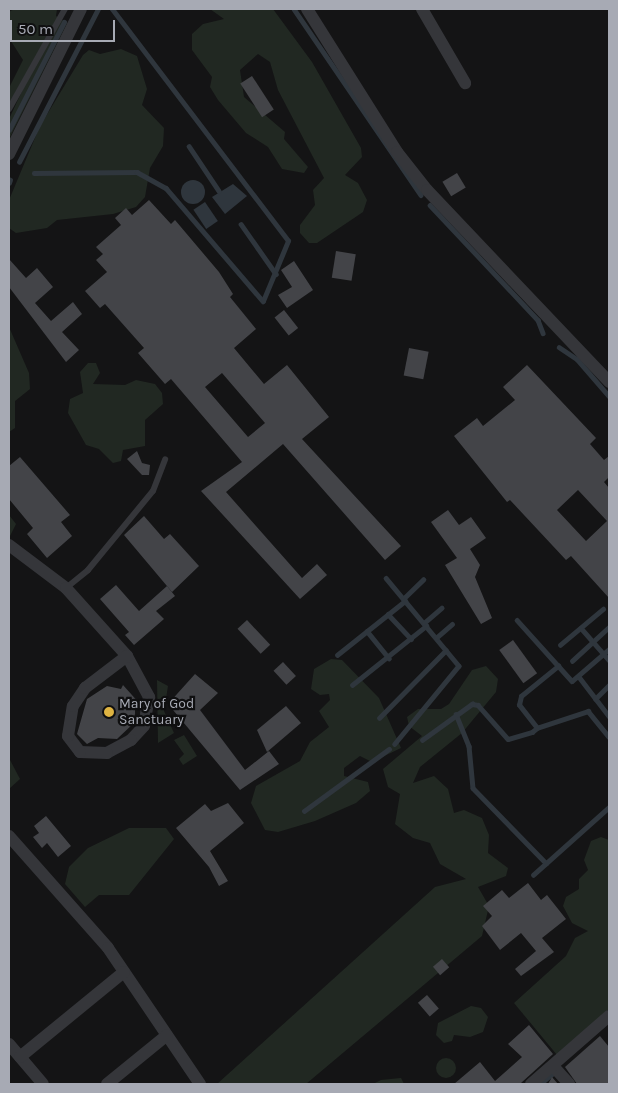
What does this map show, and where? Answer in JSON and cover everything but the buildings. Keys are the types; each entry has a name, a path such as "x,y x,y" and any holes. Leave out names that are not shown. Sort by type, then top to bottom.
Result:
{"street":[{"path":"9,154 81,9"},
{"path":"307,9 398,152 427,190 609,382"},
{"path":"422,9 465,83"},
{"path":"9,545 66,588 127,656 149,697 144,726 131,740 107,753 80,752 68,736 72,706 85,688 127,656"},
{"path":"9,836 124,972 200,1084"},
{"path":"20,1057 124,972"},
{"path":"531,1084 609,1016"},
{"path":"106,1084 167,1035"},
{"path":"9,1044 43,1084"},
{"path":"553,1066 568,1084"}],"lane":[{"path":"9,109 65,9"},
{"path":"66,588 88,570 153,491 165,458"}],"shaded area":[{"path":"14,9 57,9 56,16 67,23 9,139 9,119 52,27 9,104 9,88 23,60 9,38 9,12"},
{"path":"210,9 273,9 312,62 361,148 362,157 345,175 358,183 367,200 363,212 317,243 309,243 300,233 300,225 315,205 313,190 324,178 278,90 270,62 258,54 240,70 244,97 285,132 284,139 308,167 304,173 282,169 268,147 246,133 218,100 210,87 212,77 192,50 192,34 203,24 224,19"},
{"path":"121,49 137,56 147,89 142,105 164,128 163,146 150,168 145,197 136,207 113,214 57,220 47,228 16,233 9,228 9,200 40,126 83,55 89,50 100,54"},
{"path":"193,180 202,183 205,192 202,201 193,204 184,201 181,192 184,183"},
{"path":"233,184 247,196 225,214 212,197"},
{"path":"205,202 218,221 206,229 193,210"},
{"path":"9,327 29,373 30,389 15,401 15,428 9,432"},
{"path":"88,363 96,363 100,373 93,384 125,385 136,380 155,384 162,393 163,404 145,420 145,446 123,450 121,461 113,463 99,449 86,445 68,413 70,399 83,393 80,372"},
{"path":"9,515 16,524 9,538"},
{"path":"331,659 342,660 379,698 401,748 372,762 360,756 344,768 344,776 368,782 370,791 356,803 315,821 278,832 265,830 251,803 256,786 300,761 310,742 329,727 319,711 330,700 329,694 320,695 311,689 314,669"},
{"path":"486,666 498,679 496,692 462,733 420,767 413,783 434,776 448,789 454,813 464,810 482,818 489,835 488,853 508,868 506,876 478,887 489,906 482,936 306,1084 217,1084 435,887 466,879 440,864 430,843 413,838 395,824 400,794 388,787 383,769 422,736 409,726 407,717 418,709 441,709 449,704 472,670"},
{"path":"157,680 168,686 164,711 174,733 158,743"},
{"path":"184,735 197,756 183,765 179,759 184,754 174,740"},
{"path":"9,758 20,779 9,789"},
{"path":"129,828 166,828 174,839 129,895 99,895 85,907 65,884 69,867 88,848"},
{"path":"601,837 609,840 609,1009 557,1055 514,1003 566,956 575,938 588,931 572,923 563,906 566,897 579,889 579,879 588,870 584,860 591,841"},
{"path":"471,1006 481,1008 488,1017 483,1032 470,1037 454,1035 452,1041 444,1043 436,1035 438,1023"},
{"path":"446,1058 453,1061 456,1068 453,1075 446,1078 439,1075 436,1068 439,1061"},
{"path":"401,1078 404,1084 373,1084 381,1080"}],"waterway":[{"path":"19,162 98,9"},
{"path":"34,173 137,172 166,188 263,301 288,241 112,9"},
{"path":"294,9 421,195"},
{"path":"9,130 64,22"},
{"path":"189,146 219,191"},
{"path":"430,205 538,320 543,333"},
{"path":"241,224 276,274"},
{"path":"559,347 577,359 609,396"},
{"path":"386,578 459,666 395,744"},
{"path":"403,599 423,580"},
{"path":"337,655 405,601"},
{"path":"424,623 441,608"},
{"path":"560,645 603,609"},
{"path":"388,614 411,639"},
{"path":"517,620 572,681 609,649"},
{"path":"436,638 452,624"},
{"path":"352,685 426,626"},
{"path":"572,661 609,627"},
{"path":"581,628 609,660"},
{"path":"367,631 389,658"},
{"path":"379,718 446,650"},
{"path":"422,740 472,704 478,705 508,739 532,732 537,728 519,705 521,696 558,666"},
{"path":"580,678 609,716"},
{"path":"595,699 609,685"},
{"path":"537,728 588,711 609,737"},
{"path":"456,714 469,746 473,788 546,863"},
{"path":"304,811 389,749"},
{"path":"533,875 609,807"},
{"path":"540,1084 552,1074"}],"place":[{"name":"Mary of God Sanctuary","path":"109,712"}]}
